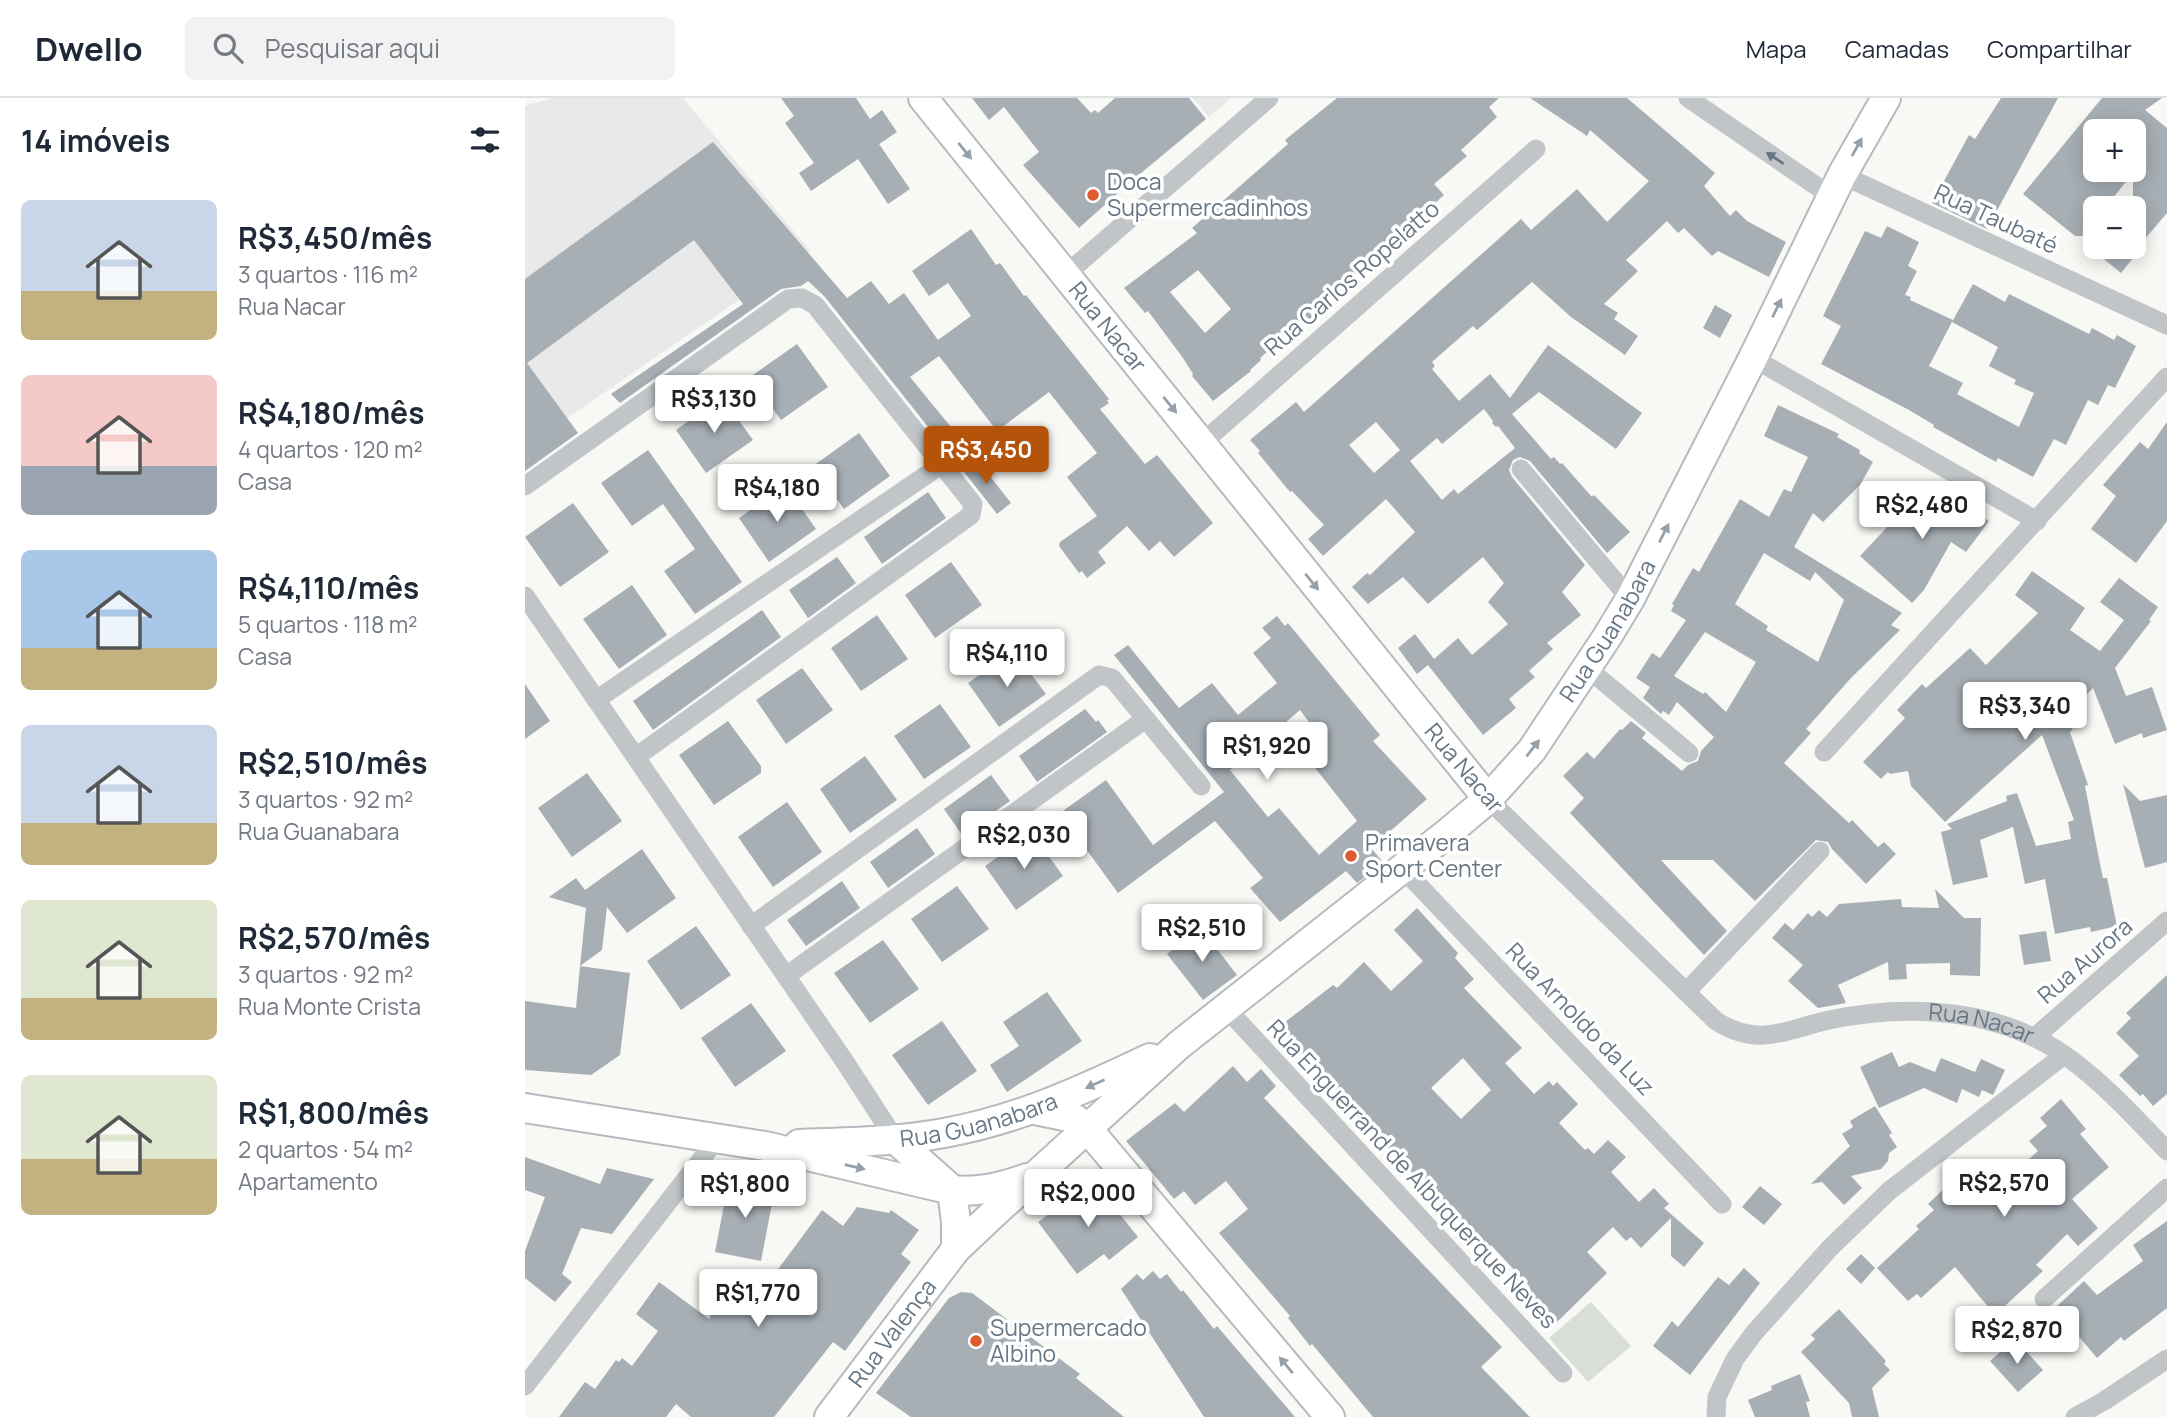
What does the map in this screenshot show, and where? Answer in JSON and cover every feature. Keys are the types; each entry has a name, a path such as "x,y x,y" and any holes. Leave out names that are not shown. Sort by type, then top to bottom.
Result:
{"main road":[{"name":"Rua Nacar","path":"923,98 1488,799"},
{"name":"Rua Guanabara","path":"525,1108 765,1146 952,1190 998,1187 1034,1175 1179,1045 1488,799 1532,750 1630,599 1753,358 1837,185 1886,98"},
{"name":"Rua Guanabara","path":"765,1146 895,1139 945,1133 1035,1110 1179,1045"},
{"path":"1035,1110 1074,1118 1086,1127 1330,1417"},
{"path":"1035,1110 1057,1133 1055,1155"},
{"path":"945,1133 936,1149 935,1166 940,1178 952,1190 956,1215 956,1249"},
{"path":"895,1139 952,1190"},
{"name":"Rua Valença","path":"829,1417 956,1249 1034,1175"}],"street":[{"path":"1065,275 1269,98"},
{"name":"Rua Taubaté","path":"1688,98 1837,185 2167,325"},
{"name":"Rua Carlos Ropelatto","path":"1201,444 1536,149"},
{"path":"525,486 788,299 802,298 815,305 973,505 971,515 636,757"},
{"path":"1753,358 2037,521"},
{"path":"1824,751 2167,377"},
{"path":"596,699 941,464"},
{"path":"1521,469 1630,599"},
{"path":"525,596 895,1139"},
{"path":"1587,668 1689,753"},
{"path":"751,926 1099,675 1112,678 1201,786"},
{"path":"786,976 1144,720"},
{"name":"Rua Nacar","path":"1488,799 1716,1021 1733,1032 1750,1036 1769,1035 1853,1016 1910,1012 1972,1017 1997,1023 2035,1037 2064,1055 2104,1088 2167,1151"},
{"path":"1686,992 1820,851"},
{"name":"Rua Arnoldo da Luz","path":"1403,869 1722,1203"},
{"name":"Rua Aurora","path":"2035,1037 2167,921"},
{"name":"Rua Enguerrand de Albuquerque Neves","path":"1226,1008 1563,1373"},
{"path":"1716,1417 1717,1397 1735,1359 1754,1333 1830,1248 1889,1191 2064,1055"},
{"path":"525,1386 717,1139"},
{"path":"2044,1299 2167,1188"},
{"path":"2075,1417 2167,1359"}],"shaded area":[{"path":"552,98 683,98 810,251 525,447 525,106"},
{"path":"1193,98 1231,98 1209,117"},
{"path":"1591,1302 1631,1346 1588,1382 1549,1338"}],"building":[{"path":"781,98 856,98 870,119 882,110 897,132 879,144 910,189 888,204 858,159 811,191 799,173 814,163 785,123 794,116"},
{"path":"972,98 1077,98 1091,113 1095,110 1098,113 1115,98 1189,98 1206,119 1079,228 1023,165 1039,152 1004,107 989,120"},
{"path":"1337,98 1499,98 1489,107 1497,117 1461,150 1467,156 1434,184 1444,195 1324,303 1326,305 1260,358 1251,371 1213,401 1192,376 1183,358 1148,311 1145,313 1124,288 1197,233 1192,228 1288,144 1285,140","holes":["1198,270 1231,309 1205,333 1170,292"]},
{"path":"1530,98 1627,98 1715,173 1704,186 1730,216 1736,210 1747,221 1786,242 1769,277 1718,251 1712,256 1684,228 1678,233 1667,221 1626,260 1638,271 1604,304 1618,313 1614,319 1638,336 1625,355 1571,317 1532,282 1477,330 1473,326 1432,362 1435,366 1432,369 1459,401 1490,374 1510,398 1548,345 1642,413 1616,449 1539,392 1512,414 1551,459 1554,457 1562,463 1592,497 1594,495 1630,532 1607,553 1530,461 1520,457 1513,460 1509,470 1512,477 1585,565 1562,592 1581,615 1547,643 1553,649 1529,671 1535,677 1509,699 1516,708 1483,735 1428,665 1417,674 1398,648 1415,634 1434,659 1458,638 1472,655 1508,624 1488,602 1504,583 1483,557 1428,604 1403,577 1368,604 1352,587 1367,573 1370,575 1415,532 1386,499 1323,556 1308,539 1324,525 1292,491 1290,492 1250,440 1296,402 1304,412 1521,219 1531,230 1577,189 1607,222 1649,181 1590,130 1587,136","holes":["1484,409 1492,423 1498,426 1515,448 1458,494 1454,489 1442,500 1410,461 1437,438 1442,444","1376,422 1400,450 1374,473 1349,445"]},
{"path":"2001,98 2058,98 1987,229 1932,203 1969,135 1975,139"},
{"path":"2102,98 2162,98 2145,110 2167,128 2167,213 2146,238 2146,196 2133,196 2133,182 2146,182 2146,119 2085,119"},
{"path":"2083,121 2083,182 2126,182 2115,196 2083,196 2083,235 2075,236 2023,194"},
{"path":"713,142 847,298 871,281 889,304 904,293 938,340 971,316 948,283 929,296 912,271 971,229 996,265 1000,263 1109,399 1109,403 1100,409 1145,464 1157,455 1213,523 1174,557 1160,541 1149,551 1127,526 1098,552 1106,563 1087,578 1082,571 1079,573 1059,546 1060,542 1097,516 1067,477 1097,453 1049,392 997,431 939,356 910,377 955,432 940,442 825,297 808,281 801,286 781,289 620,403 611,394 743,304 694,240 527,363 578,433 525,471 525,279"},
{"path":"1887,226 1919,242 1908,266 1917,271 1905,295 1911,297 1910,300 1953,320 1929,366 1963,383 1957,394 2019,427 2034,393 2014,384 2016,380 1989,366 1998,347 1952,322 1973,284 2005,302 2009,294 2089,334 2092,328 2114,340 2117,335 2136,346 2115,388 2108,385 2098,405 2088,400 2066,445 2054,439 2033,477 1998,458 1996,462 1933,427 1934,425 1909,410 1821,364 1841,326 1823,316 1865,231 1881,238"},
{"path":"2104,259 2132,259 2121,273"},
{"path":"1715,305 1732,315 1720,338 1703,328"},
{"path":"797,344 828,387 781,420 750,377"},
{"path":"722,397 753,440 706,473 676,430"},
{"path":"1778,405 1839,434 1837,437 1860,450 1859,453 1873,462 1860,485 1823,522 1813,513 1794,547 1902,613 1891,625 1900,630 1850,679 1806,729 1811,733 1784,763 1849,823 1852,820 1878,847 1884,842 1896,854 1866,884 1828,842 1816,840 1755,901 1713,860 1661,860 1727,931 1704,955 1570,813 1584,798 1563,776 1587,752 1594,759 1620,729 1631,721 1646,733 1642,738 1682,771 1698,761 1701,751 1714,737 1677,702 1669,715 1663,711 1661,714 1643,698 1650,687 1636,678 1652,653 1660,658 1686,620 1671,611 1674,605 1672,604 1693,568 1699,572 1740,499 1769,517 1784,489 1791,492 1808,457 1764,436","holes":["1764,553 1810,581 1815,572 1844,600 1818,662 1766,630 1768,626 1735,604","1705,632 1756,662 1726,712 1705,692 1703,694 1674,676"]},
{"path":"2167,422 2167,521 2136,563 2091,529 2116,496 2103,485 2140,442 2148,449"},
{"path":"859,433 890,476 844,509 813,466"},
{"path":"648,450 742,582 695,614 664,571 695,549 663,504 632,526 601,483"},
{"path":"975,457 1011,503 997,514 961,468"},
{"path":"785,485 816,529 769,562 739,518"},
{"path":"1925,487 1930,490 1932,487 1989,521 1966,552 1951,542 1924,590 1912,603 1860,556"},
{"path":"928,492 946,518 882,564 864,537"},
{"path":"573,503 609,552 560,587 525,537"},
{"path":"837,557 856,583 808,618 789,590"},
{"path":"951,562 982,605 935,638 905,595"},
{"path":"2032,571 2085,608 2070,630 2100,651 2124,620 2100,602 2119,578 2158,607 2149,620 2151,621 2115,668 2126,696 2152,687 2167,730 2143,738 2142,733 2115,744 2093,688 2063,719 2073,729 2070,732 2088,785 2085,786 2099,859 2103,878 2107,878 2117,926 2091,932 2090,927 2055,934 2045,879 2025,884 2013,827 1980,840 1988,877 1953,885 1941,832 1952,829 1947,824 2007,801 2006,796 2017,793 2036,846 2071,839 2068,822 2074,820 2042,735 1945,822 1911,786 1908,771 1888,772 1881,779 1863,762 1905,718 1897,710 1922,684 1926,688 1970,648 1986,665 2038,613 2015,595"},
{"path":"632,585 667,635 619,669 583,619"},
{"path":"762,610 781,637 653,730 633,701"},
{"path":"877,615 908,659 861,691 831,648"},
{"path":"1277,616 1285,626 1288,623 1380,735 1373,741 1427,799 1371,848 1383,862 1374,870 1357,883 1346,871 1280,922 1250,888 1263,878 1215,821 1118,893 1060,813 1106,780 1153,845 1224,792 1114,655 1128,645 1179,708 1212,683 1238,715 1277,683 1253,653 1271,638 1262,628","holes":["1300,710 1322,740 1305,755 1357,821 1319,855 1279,808 1268,817 1230,770"]},
{"path":"1014,651 1046,694 999,727 968,683"},
{"path":"802,668 833,710 786,744 756,700"},
{"path":"525,684 550,721 525,739"},
{"path":"940,704 971,747 924,779 894,736"},
{"path":"1085,709 1107,732 1037,782 1019,756"},
{"path":"728,721 761,766 761,773 714,805 679,755"},
{"path":"865,756 897,800 850,833 820,789"},
{"path":"587,773 622,821 572,857 538,808"},
{"path":"991,775 1010,801 962,835 944,809"},
{"path":"2123,784 2140,801 2167,795 2167,862 2145,868"},
{"path":"787,802 822,852 773,887 738,837"},
{"path":"917,828 935,854 888,888 870,862"},
{"path":"1032,833 1063,876 1016,910 985,866"},
{"path":"642,849 676,898 627,933 607,907 602,950 580,966 586,908 549,897 576,878 585,890"},
{"path":"842,881 860,908 806,946 787,920"},
{"path":"957,886 989,929 942,962 911,919"},
{"path":"1935,889 1964,918 1981,918 1980,976 1950,975 1950,963 1906,964 1907,979 1889,980 1888,962 1838,985 1846,1003 1818,1008 1788,981 1803,965 1772,938 1785,923 1793,930 1808,913 1812,917 1819,910 1827,917 1839,904 1901,899 1902,907 1939,908"},
{"path":"1417,908 1458,953 1455,958 1474,979 1464,988 1522,1048 1505,1063 1534,1094 1549,1081 1553,1086 1557,1082 1578,1104 1559,1123 1585,1150 1588,1148 1594,1154 1608,1140 1626,1157 1611,1172 1639,1202 1654,1188 1669,1204 1664,1208 1704,1243 1684,1267 1671,1256 1671,1218 1641,1248 1631,1237 1626,1241 1613,1227 1587,1252 1607,1273 1556,1323 1526,1291 1530,1287 1491,1245 1485,1250 1311,1066 1280,1026 1333,985 1337,988 1364,962 1391,991 1423,961 1394,930","holes":["1463,1058 1491,1090 1461,1119 1431,1088"]},
{"path":"696,926 731,975 681,1010 647,961"},
{"path":"1201,928 1237,975 1203,1000 1167,954"},
{"path":"2046,931 2051,961 2024,965 2019,935"},
{"path":"883,940 919,989 870,1023 834,973"},
{"path":"580,966 630,973 620,1055 591,1075 525,1070 525,1001 576,1008"},
{"path":"2167,975 2167,1094 2153,1106 2143,1094 2140,1096 2119,1075 2139,1056 2116,1033 2131,1018 2126,1013"},
{"path":"1047,992 1082,1041 1007,1092 990,1065 1019,1046 1003,1022"},
{"path":"751,1003 786,1051 735,1087 701,1038"},
{"path":"942,1021 977,1071 928,1105 892,1055"},
{"path":"1892,1052 1899,1067 1910,1062 1935,1072 1941,1058 1975,1072 1981,1059 2005,1070 1993,1095 1982,1090 1979,1097 1962,1089 1957,1103 1924,1088 1879,1108 1860,1067"},
{"path":"1233,1066 1247,1082 1261,1069 1276,1086 1264,1098 1502,1347 1481,1367 1530,1417 1373,1417 1312,1344 1310,1346 1288,1318 1290,1316 1219,1233 1248,1209 1226,1181 1195,1205 1184,1191 1174,1199 1126,1141 1175,1103 1184,1112"},
{"path":"2061,1099 2086,1129 2080,1134 2109,1167 2072,1199 2098,1228 2078,1246 2067,1234 2036,1265 2043,1271 1995,1315 1955,1267 1921,1298 1917,1294 1908,1301 1877,1268 1919,1229 1916,1226 1934,1210 1928,1204 1948,1185 1955,1193 1992,1163 2006,1179 2038,1151 2029,1141 2047,1126 2040,1118"},
{"path":"1875,1106 1892,1133 1889,1135 1897,1147 1889,1153 1888,1161 1881,1169 1851,1176 1862,1188 1844,1205 1822,1182 1811,1184 1850,1146 1842,1134 1853,1127 1850,1121"},
{"path":"525,1157 600,1184 607,1168 654,1179 612,1234 581,1228 562,1274 572,1282 555,1302 525,1278 525,1251 545,1197 525,1190"},
{"path":"729,1179 775,1188 761,1261 715,1252"},
{"path":"1094,1182 1138,1237 1109,1260 1104,1254 1077,1274 1038,1222"},
{"path":"1760,1186 1782,1204 1764,1225 1742,1207"},
{"path":"857,1207 889,1213 891,1210 919,1230 901,1254 911,1262 845,1351 833,1342 774,1417 691,1417 676,1404 666,1417 559,1417 585,1382 595,1389 616,1360 619,1362 622,1358 632,1366 658,1331 636,1314 659,1282 709,1319 723,1294 747,1311 822,1210 843,1226"},
{"path":"2167,1221 2167,1308 2124,1341 2121,1337 2097,1358 2055,1308 2084,1281 2097,1295 2143,1261 2133,1245"},
{"path":"1861,1254 1875,1268 1861,1284 1846,1269"},
{"path":"1744,1268 1760,1283 1690,1375 1653,1346 1672,1321 1678,1327 1718,1277 1729,1285"},
{"path":"1153,1271 1160,1279 1167,1274 1181,1292 1183,1290 1214,1329 1217,1326 1295,1417 1204,1417 1121,1289 1137,1274 1143,1280"},
{"name":"Supermercado Albino","path":"961,1292 972,1293 1080,1374 1076,1378 1124,1417 911,1417 876,1393 949,1298"},
{"path":"1839,1309 1886,1361 1884,1364 1890,1370 1872,1388 1879,1417 1852,1417 1849,1403 1801,1352 1815,1339 1811,1335"},
{"path":"2015,1339 2043,1370 2018,1392 1990,1361"},
{"path":"1800,1374 1810,1401 1806,1402 1810,1417 1755,1417 1748,1400 1772,1390 1771,1386"}],"place":[{"name":"Doca Supermercadinhos","path":"1093,195"},
{"name":"Primavera Sport Center","path":"1351,856"},
{"name":"Supermercado Albino","path":"976,1341"}]}
